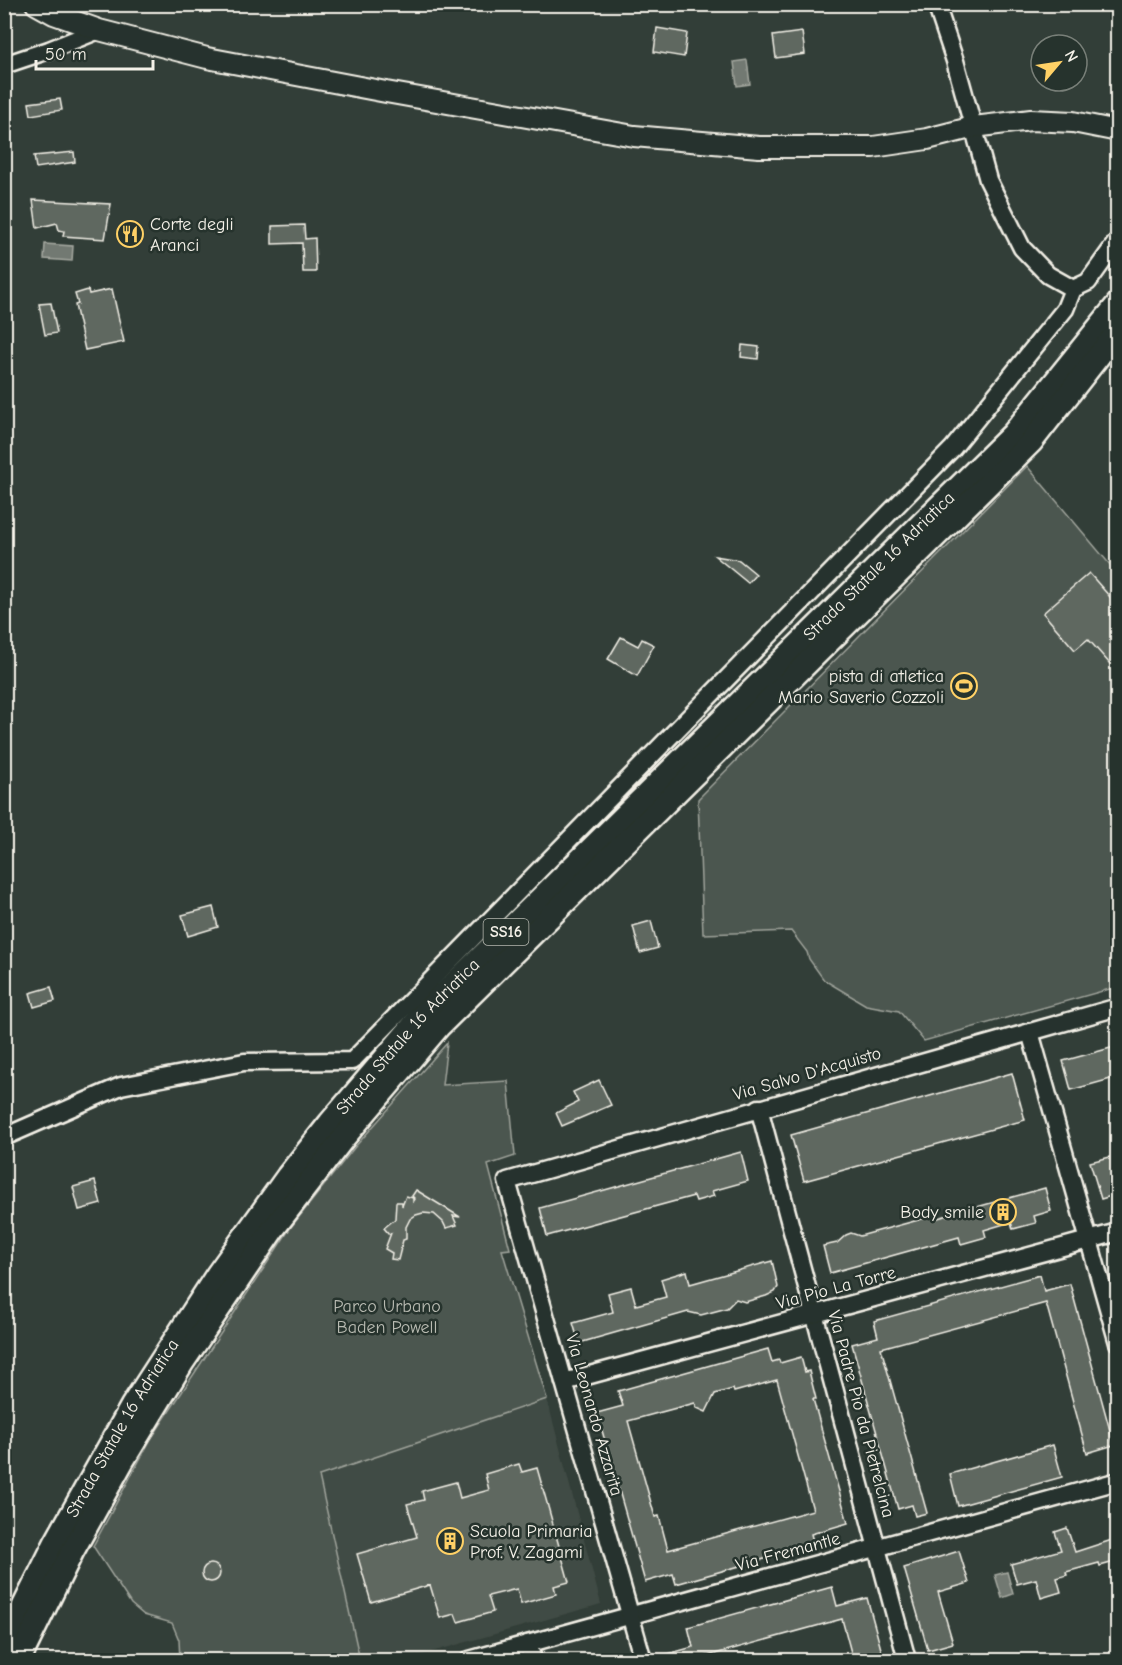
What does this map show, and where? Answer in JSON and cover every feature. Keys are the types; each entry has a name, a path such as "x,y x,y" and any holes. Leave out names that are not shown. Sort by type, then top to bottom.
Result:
{"highway":[{"name":"Strada Statale 16 Adriatica","path":"4,1646 56,1542 132,1406 217,1275 330,1123 423,1014 1013,434 1118,304"},
{"name":"Strada Statale 16 Adriatica","path":"19,1660 72,1552 123,1460 182,1363 273,1229 345,1136 447,1019 1031,442 1118,331"}],"main road":[{"path":"36,4 54,14 99,30 218,60 634,136 759,147 873,147 927,139 974,127 1042,120 1073,122 1118,131"}],"street":[{"path":"936,4 988,180 1022,248 1047,274 1073,289"},
{"path":"4,65 49,51 99,30"},
{"path":"4,1137 121,1086 244,1062 351,1061 953,448 1065,309 1073,289 1088,282 1118,240"},
{"name":"Via Salvo D'Acquisto","path":"507,1181 1118,1007"},
{"path":"1030,1032 1118,1343"},
{"name":"Via Padre Pio da Pietrelcina","path":"759,1108 907,1660"},
{"name":"Via Leonardo Azzarita","path":"507,1181 643,1660"},
{"name":"Via Pio La Torre","path":"564,1382 1118,1232"},
{"name":"Via Fremantle","path":"470,1660 531,1652 631,1616 1118,1482"}],"shaded area":[{"path":"747,60 750,84 737,86 734,62"},
{"path":"45,244 73,246 72,261 44,259"},
{"path":"547,1399 601,1604 403,1660 360,1660 318,1476"},
{"path":"1007,1572 1013,1594 1002,1598 995,1575"}],"green space":[{"name":"pista di atletica Mario Saverio Cozzoli","path":"1027,466 1117,573 1117,987 924,1041 899,1011 866,1005 824,980 791,931 703,934 698,799"},
{"name":"Parco Urbano Baden Powell","path":"447,1043 442,1085 508,1081 515,1156 488,1165 510,1249 502,1250 547,1399 319,1476 360,1660 180,1660 179,1640 172,1623 144,1615 131,1604 93,1546 151,1439 291,1227 354,1148"}],"building":[{"path":"657,28 687,33 684,57 654,52"},
{"path":"802,32 805,54 776,58 773,36"},
{"path":"60,99 62,110 31,115 29,103"},
{"path":"74,152 75,162 36,168 34,156"},
{"path":"33,200 111,204 105,239 63,236 64,231 59,230 57,223 37,228"},
{"path":"304,225 305,239 315,238 316,272 303,272 302,243 272,244 272,226"},
{"path":"112,289 124,342 85,350 75,305 78,304 75,294 88,290 89,294"},
{"path":"51,303 57,333 45,335 39,304"},
{"path":"742,345 759,347 758,359 741,357"},
{"path":"715,556 739,560 756,574 748,583"},
{"path":"1089,573 1118,606 1118,673 1088,639 1075,650 1043,613"},
{"path":"621,637 638,646 642,639 654,645 637,676 608,659"},
{"path":"213,907 218,927 188,936 182,915"},
{"path":"651,921 658,948 640,953 633,926"},
{"path":"51,987 55,1001 34,1007 30,993"},
{"path":"1118,1046 1118,1077 1071,1090 1063,1061"},
{"path":"1012,1073 1025,1120 804,1181 791,1135"},
{"path":"599,1080 611,1105 562,1126 556,1113 578,1102 573,1092"},
{"path":"741,1152 748,1181 712,1191 714,1196 696,1201 694,1196 547,1236 540,1208"},
{"path":"1118,1155 1118,1194 1101,1199 1090,1162"},
{"path":"95,1181 101,1204 79,1210 73,1187"},
{"path":"1045,1188 1051,1211 1034,1216 1036,1223 1013,1229 1011,1222 984,1230 986,1237 961,1244 959,1237 830,1273 823,1246 837,1243 851,1233 860,1236 933,1216 934,1219"},
{"path":"416,1190 460,1217 453,1216 457,1225 446,1228 434,1214 416,1215 410,1219 406,1227 406,1239 403,1240 398,1260 391,1259 392,1253 385,1249 391,1233 389,1234 384,1228 395,1219 396,1202 402,1202 402,1206 406,1196 413,1198 413,1202 415,1199 412,1196"},
{"path":"772,1261 778,1287 775,1292 766,1296 745,1302 736,1299 727,1308 701,1315 688,1312 579,1343 573,1323 613,1312 608,1293 631,1287 636,1305 666,1297 661,1279 687,1271 690,1284"},
{"path":"1040,1275 1044,1291 1070,1284 1114,1445 1087,1453 1046,1303 881,1348 927,1513 915,1516 912,1505 898,1509 852,1344 878,1337 874,1321"},
{"path":"768,1349 772,1362 779,1360 780,1363 801,1357 805,1372 809,1371 816,1399 813,1399 848,1523 811,1534 814,1545 676,1584 673,1574 645,1582 597,1413 623,1406 618,1391","holes":["777,1380 813,1510 668,1550 659,1516 655,1517 628,1421 695,1403 697,1408 706,1412 715,1394 733,1389 734,1392"]},
{"path":"1053,1445 1062,1477 958,1506 950,1474"},
{"name":"Scuola Primaria Prof. V. Zagami","path":"519,1464 522,1472 537,1468 569,1582 554,1586 556,1594 521,1604 517,1589 488,1596 493,1612 458,1622 455,1614 440,1618 430,1585 371,1602 357,1554 417,1537 407,1504 424,1500 422,1491 456,1482 460,1498 489,1490 485,1474"},
{"path":"1067,1528 1075,1552 1118,1538 1118,1561 1100,1566 1099,1563 1066,1572 1067,1575 1057,1578 1061,1592 1041,1598 1036,1579 1017,1584 1011,1564 1061,1550 1055,1532"},
{"path":"959,1551 969,1583 938,1592 953,1643 928,1650 904,1568"},
{"path":"207,1564 215,1564 220,1569 218,1580 207,1582 202,1577 202,1569"},
{"path":"832,1587 837,1606 867,1598 884,1660 853,1660 842,1619 700,1658 700,1660 657,1660 657,1657 693,1647 688,1627"}],"place":[{"name":"Corte degli Aranci","path":"130,234"},
{"name":"pista di atletica Mario Saverio Cozzoli","path":"964,686"},
{"name":"Body smile","path":"1003,1212"},
{"name":"Scuola Primaria Prof. V. Zagami","path":"450,1541"}]}
